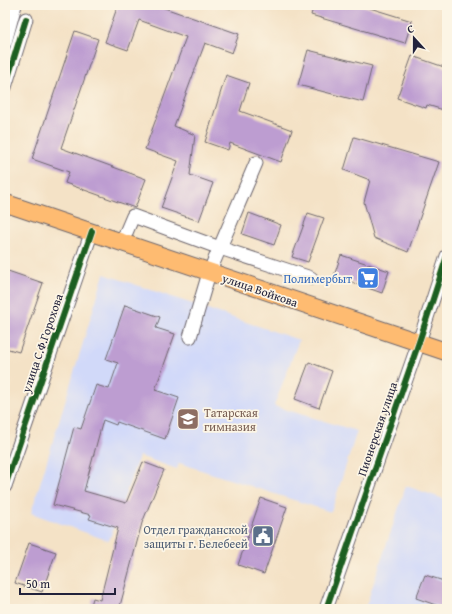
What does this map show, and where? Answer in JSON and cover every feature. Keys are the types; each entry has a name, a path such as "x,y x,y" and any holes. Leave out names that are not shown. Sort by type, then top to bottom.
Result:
{"main road":[{"name":"улица Войкова","path":"5,203 92,231 447,352"}],"street":[{"path":"5,42 15,5"},
{"path":"5,87 26,19"},
{"path":"190,336 209,272 256,163"},
{"path":"122,242 133,216 220,248 311,278"},
{"name":"улица С.Ф.Горохова","path":"5,486 92,231"},
{"name":"Пионерская улица","path":"326,609 419,342 447,256"}],"shaded area":[{"name":"Татарская гимназия","path":"104,274 299,340 274,406 357,431 331,512 179,463 177,469 139,456 109,541 31,513"},
{"path":"406,486 447,500 447,609 365,609"}],"building":[{"path":"118,5 156,5 239,34 232,53 205,43 174,126 195,135 190,175 213,183 199,221 161,208 178,161 145,149 186,37 139,20 128,50 105,42"},
{"path":"314,5 360,5 412,21 405,43 311,15"},
{"path":"75,31 98,39 61,148 146,179 135,208 65,183 69,172 32,159"},
{"path":"308,50 372,66 363,102 298,85"},
{"path":"412,56 447,68 447,111 427,105 426,108 397,98"},
{"path":"226,75 249,83 240,111 292,130 281,162 230,143 228,150 205,142"},
{"path":"354,137 439,162 408,252 374,238 364,202 370,180 344,170"},
{"path":"249,213 281,225 274,245 242,234"},
{"path":"308,213 324,218 308,262 292,257"},
{"path":"341,255 389,271 382,293 334,276"},
{"path":"5,270 43,283 19,352 5,348"},
{"path":"125,305 160,317 156,328 175,334 155,390 179,398 165,439 117,422 116,425 103,420 84,491 126,503 143,462 164,470 142,523 120,606 122,606 122,609 90,609 93,598 100,600 118,528 89,519 91,515 53,505 74,427 81,429 96,385 109,389 118,363 106,359"},
{"path":"309,362 332,371 319,408 295,399"},
{"name":"Отдел гражданской защиты г. Белебеей","path":"261,498 287,507 264,574 238,565"},
{"path":"29,543 56,552 42,592 15,583"},
{"path":"425,575 447,582 447,609 416,598"}],"cycle path":[{"path":"5,87 26,19"},
{"path":"5,486 92,231"},
{"path":"326,609 419,342 447,256"}],"place":[{"name":"Полимербыт","path":"368,278"},
{"name":"Татарская гимназия","path":"188,419"},
{"name":"Отдел гражданской защиты г. Белебеей","path":"263,536"}]}
